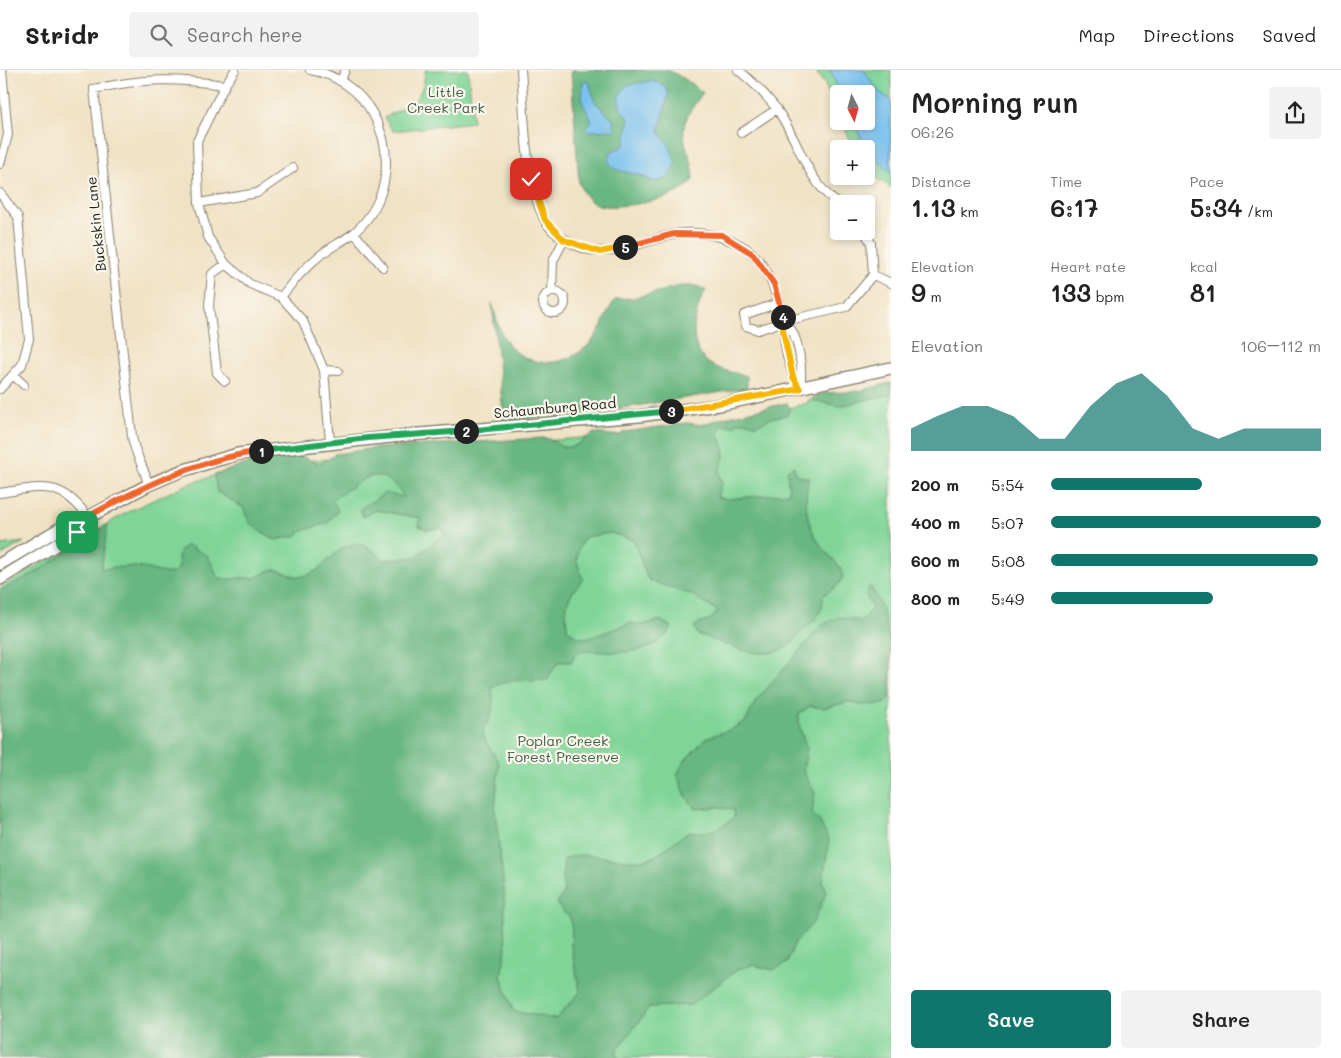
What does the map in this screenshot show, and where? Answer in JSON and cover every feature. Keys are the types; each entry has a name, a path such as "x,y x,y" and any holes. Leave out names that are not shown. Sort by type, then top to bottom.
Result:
{"main road":[{"name":"Schaumburg Road","path":"83,520 148,485 181,471 238,454 330,442 639,416 719,405 891,368"},
{"path":"0,564 69,523 83,520"},
{"path":"0,579 77,532 83,520"}],"street":[{"path":"0,164 8,135 2,91 2,70"},
{"path":"235,70 225,85 197,141 199,203 208,237 226,264 250,284 281,297 302,321 316,348 324,370 330,442"},
{"path":"281,297 313,262 354,233 372,213 386,176 387,155 382,132 368,105 341,81 310,70"},
{"path":"341,81 345,70"},
{"path":"521,70 531,179 545,220 564,240 600,252 629,247 674,234 722,235 753,254 774,284 778,303 785,321 783,331 793,377 800,389"},
{"path":"738,70 751,80 776,109 812,175 831,195"},
{"name":"Buckskin Lane","path":"148,485 146,470 138,458 132,436 94,89 133,81 182,79 225,85"},
{"path":"741,132 776,109"},
{"path":"199,203 257,193 293,168"},
{"path":"0,193 18,218 28,321 28,351 22,366 0,390"},
{"path":"354,233 383,267"},
{"path":"552,291 552,261 564,240"},
{"path":"778,303 744,316 746,326 758,330 785,321 846,307 874,275 869,240"},
{"path":"226,264 212,274 209,305 217,373 226,381"},
{"path":"874,275 891,284"},
{"path":"324,370 338,371"},
{"path":"14,376 24,385"},
{"path":"0,493 40,488 56,489 74,499 83,520"}],"green space":[{"name":"Little Creek Park","path":"425,70 468,70 473,122 393,131 384,118 408,105 418,96 422,89"},
{"path":"571,70 668,70 685,79 703,93 692,107 684,127 685,143 693,171 693,178 689,185 679,192 666,197 635,204 607,206 598,205 588,199 579,183"},
{"path":"815,70 891,70 891,188 875,176 875,140 850,140 846,130 875,130 875,85 830,85 830,96"},
{"path":"681,286 696,286 706,290 701,299 695,320 694,331 698,351 713,366 747,376 747,388 629,407 504,422 492,303 501,331 509,345 528,359 539,362 551,362 573,356 583,350 598,332 616,299 633,298"},
{"name":"Poplar Creek Forest Preserve","path":"891,383 891,1058 0,1058 0,588 129,511 188,484 245,466 664,431 788,408 808,403 808,400 818,401"},
{"path":"891,383 891,394 840,406 811,400 825,393 852,392"},
{"name":"Poplar Creek Forest Preserve","path":"787,403 790,409 787,415 771,418 756,425 749,422 737,422 735,426 720,426 719,434 725,453 719,472 722,484 717,497 728,499 789,493 787,470 794,466 796,475 809,478 806,499 808,519 816,538 838,564 843,577 837,586 823,596 822,607 815,620 787,647 776,652 754,653 698,635 694,626 711,619 718,611 690,594 663,586 648,579 633,540 611,533 585,537 579,548 577,558 583,579 573,591 566,608 568,630 580,638 592,637 631,623 643,625 660,620 672,627 655,644 643,649 619,652 581,651 575,655 572,662 558,662 547,680 505,682 492,688 492,710 483,729 484,738 499,763 495,811 504,889 506,950 501,976 513,1011 556,1019 580,992 571,946 572,931 570,917 562,911 557,903 564,892 562,878 564,859 585,855 629,860 650,858 689,831 713,830 724,825 734,817 733,810 719,807 696,809 686,796 677,774 686,759 706,738 732,729 746,721 755,702 822,625 839,617 862,621 872,608 866,595 870,586 877,597 886,623 890,652 891,695 884,704 860,705 848,702 824,708 810,706 799,714 799,725 807,749 803,771 815,793 812,813 820,822 829,840 823,881 826,894 812,924 795,942 787,963 773,970 753,965 738,969 691,1005 650,1007 617,1050 617,1058 0,1058 0,591 35,573 108,524 101,569 137,567 165,573 175,573 179,567 178,557 180,550 187,545 208,556 218,576 225,579 254,578 275,570 295,576 304,576 320,568 341,550 357,544 369,547 384,560 415,557 444,535 444,531 440,528 427,530 419,526 420,518 376,510 363,517 360,509 385,493 404,497 385,478 376,476 359,482 332,500 338,510 328,523 302,531 296,536 275,540 252,525 244,508 217,492 214,475 258,460 301,456 320,464 335,454 376,448 543,438 561,446 571,447 579,444 594,433 619,436 624,432 687,423 702,425 724,417"},
{"path":"24,542 0,556 0,545"}],"water":[{"path":"830,70 864,70 874,85 836,85"},
{"path":"651,81 662,84 669,92 659,131 670,147 676,164 667,179 654,182 642,176 614,169 608,161 611,152 625,145 629,119 621,109 618,97 627,85"},
{"path":"589,82 595,102 613,119 615,130 588,131 587,127 592,121 582,102 583,83"},
{"path":"875,86 878,91 891,100 891,173 875,158 875,140 862,140 857,130 875,130"}],"route":[{"path":"77,532 78,522 148,485 181,471 238,454 330,442 639,416 719,405 800,389 793,377 783,331 785,321 778,303 774,284 753,254 722,235 674,234 629,247 600,252 564,240 545,220 531,179"}]}
